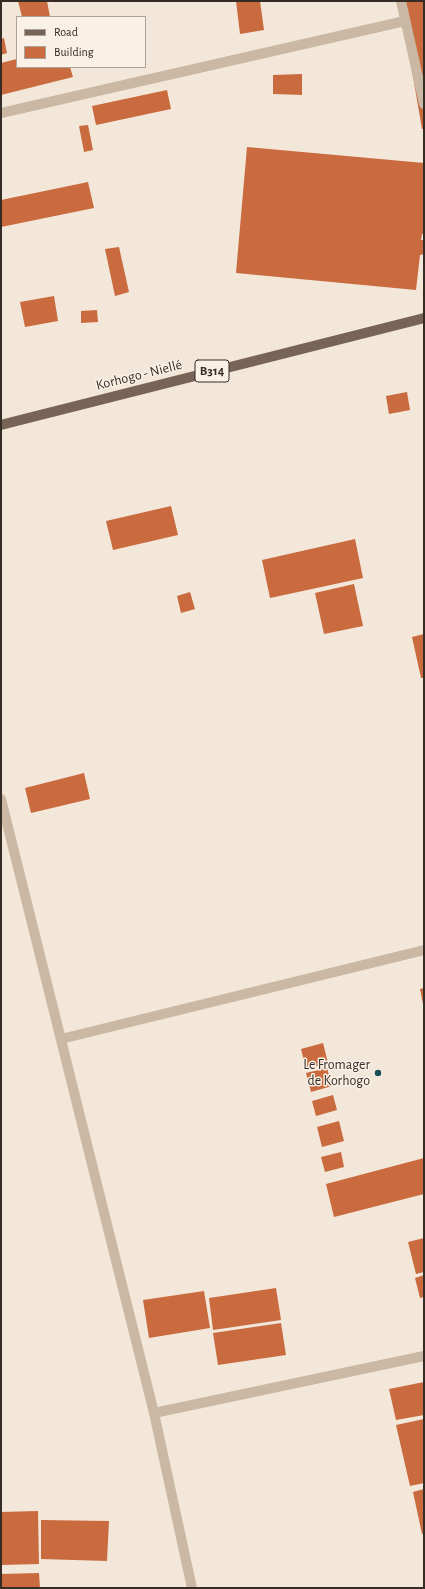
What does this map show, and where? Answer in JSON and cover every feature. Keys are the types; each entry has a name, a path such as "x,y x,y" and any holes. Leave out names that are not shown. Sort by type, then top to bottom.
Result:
{"main road":[{"name":"Korhogo - Niellé","path":"1,425 424,318"}],"street":[{"path":"401,1 424,104"},
{"path":"1,113 405,21"},
{"path":"1,799 154,1413 192,1588"},
{"path":"61,1039 424,950"},
{"path":"154,1413 424,1356"}],"building":[{"path":"18,1 47,1 50,16 22,16"},
{"path":"236,1 260,1 264,30 240,34"},
{"path":"400,1 424,1 424,129 422,129"},
{"path":"4,38 7,53 1,55 1,39"},
{"path":"16,59 16,68 70,68 73,77 1,95 1,63"},
{"path":"302,74 302,95 273,94 273,75"},
{"path":"167,90 171,109 96,125 92,106"},
{"path":"88,125 93,150 84,152 79,126"},
{"path":"247,147 424,163 424,234 422,234 421,240 424,240 424,254 420,255 416,290 236,273"},
{"path":"88,182 94,208 1,227 1,200"},
{"path":"119,247 129,292 115,296 105,249"},
{"path":"54,296 58,321 25,327 20,302"},
{"path":"97,310 98,322 81,323 81,311"},
{"path":"407,392 410,410 389,414 386,396"},
{"path":"171,506 178,535 113,550 106,521"},
{"path":"355,539 363,578 270,598 262,560"},
{"path":"354,584 363,626 324,634 315,593"},
{"path":"190,592 195,609 181,613 177,596"},
{"path":"424,634 424,678 421,678 412,637"},
{"path":"84,773 90,799 31,813 25,788"},
{"path":"424,988 424,1004 423,1004 420,989"},
{"path":"323,1043 328,1063 306,1069 301,1049"},
{"path":"327,1068 332,1086 311,1092 306,1073"},
{"path":"333,1095 337,1110 316,1116 312,1101"},
{"path":"339,1121 344,1141 322,1147 317,1127"},
{"path":"341,1152 344,1167 325,1172 321,1157"},
{"path":"424,1158 424,1194 334,1217 326,1184"},
{"path":"424,1238 424,1272 416,1274 408,1242"},
{"path":"424,1275 424,1297 420,1298 415,1278"},
{"path":"276,1288 281,1320 213,1330 209,1298"},
{"path":"204,1291 210,1328 149,1338 143,1300"},
{"path":"281,1323 286,1355 218,1365 213,1333"},
{"path":"424,1382 424,1415 396,1420 389,1389"},
{"path":"424,1419 424,1483 410,1486 396,1425"},
{"path":"424,1489 424,1533 422,1534 413,1492"},
{"path":"38,1511 39,1564 1,1565 1,1512"},
{"path":"41,1520 109,1521 107,1561 41,1559"},
{"path":"39,1573 40,1588 1,1588 1,1574"}],"place":[{"name":"Le Fromager de Korhogo","path":"378,1073"}]}
